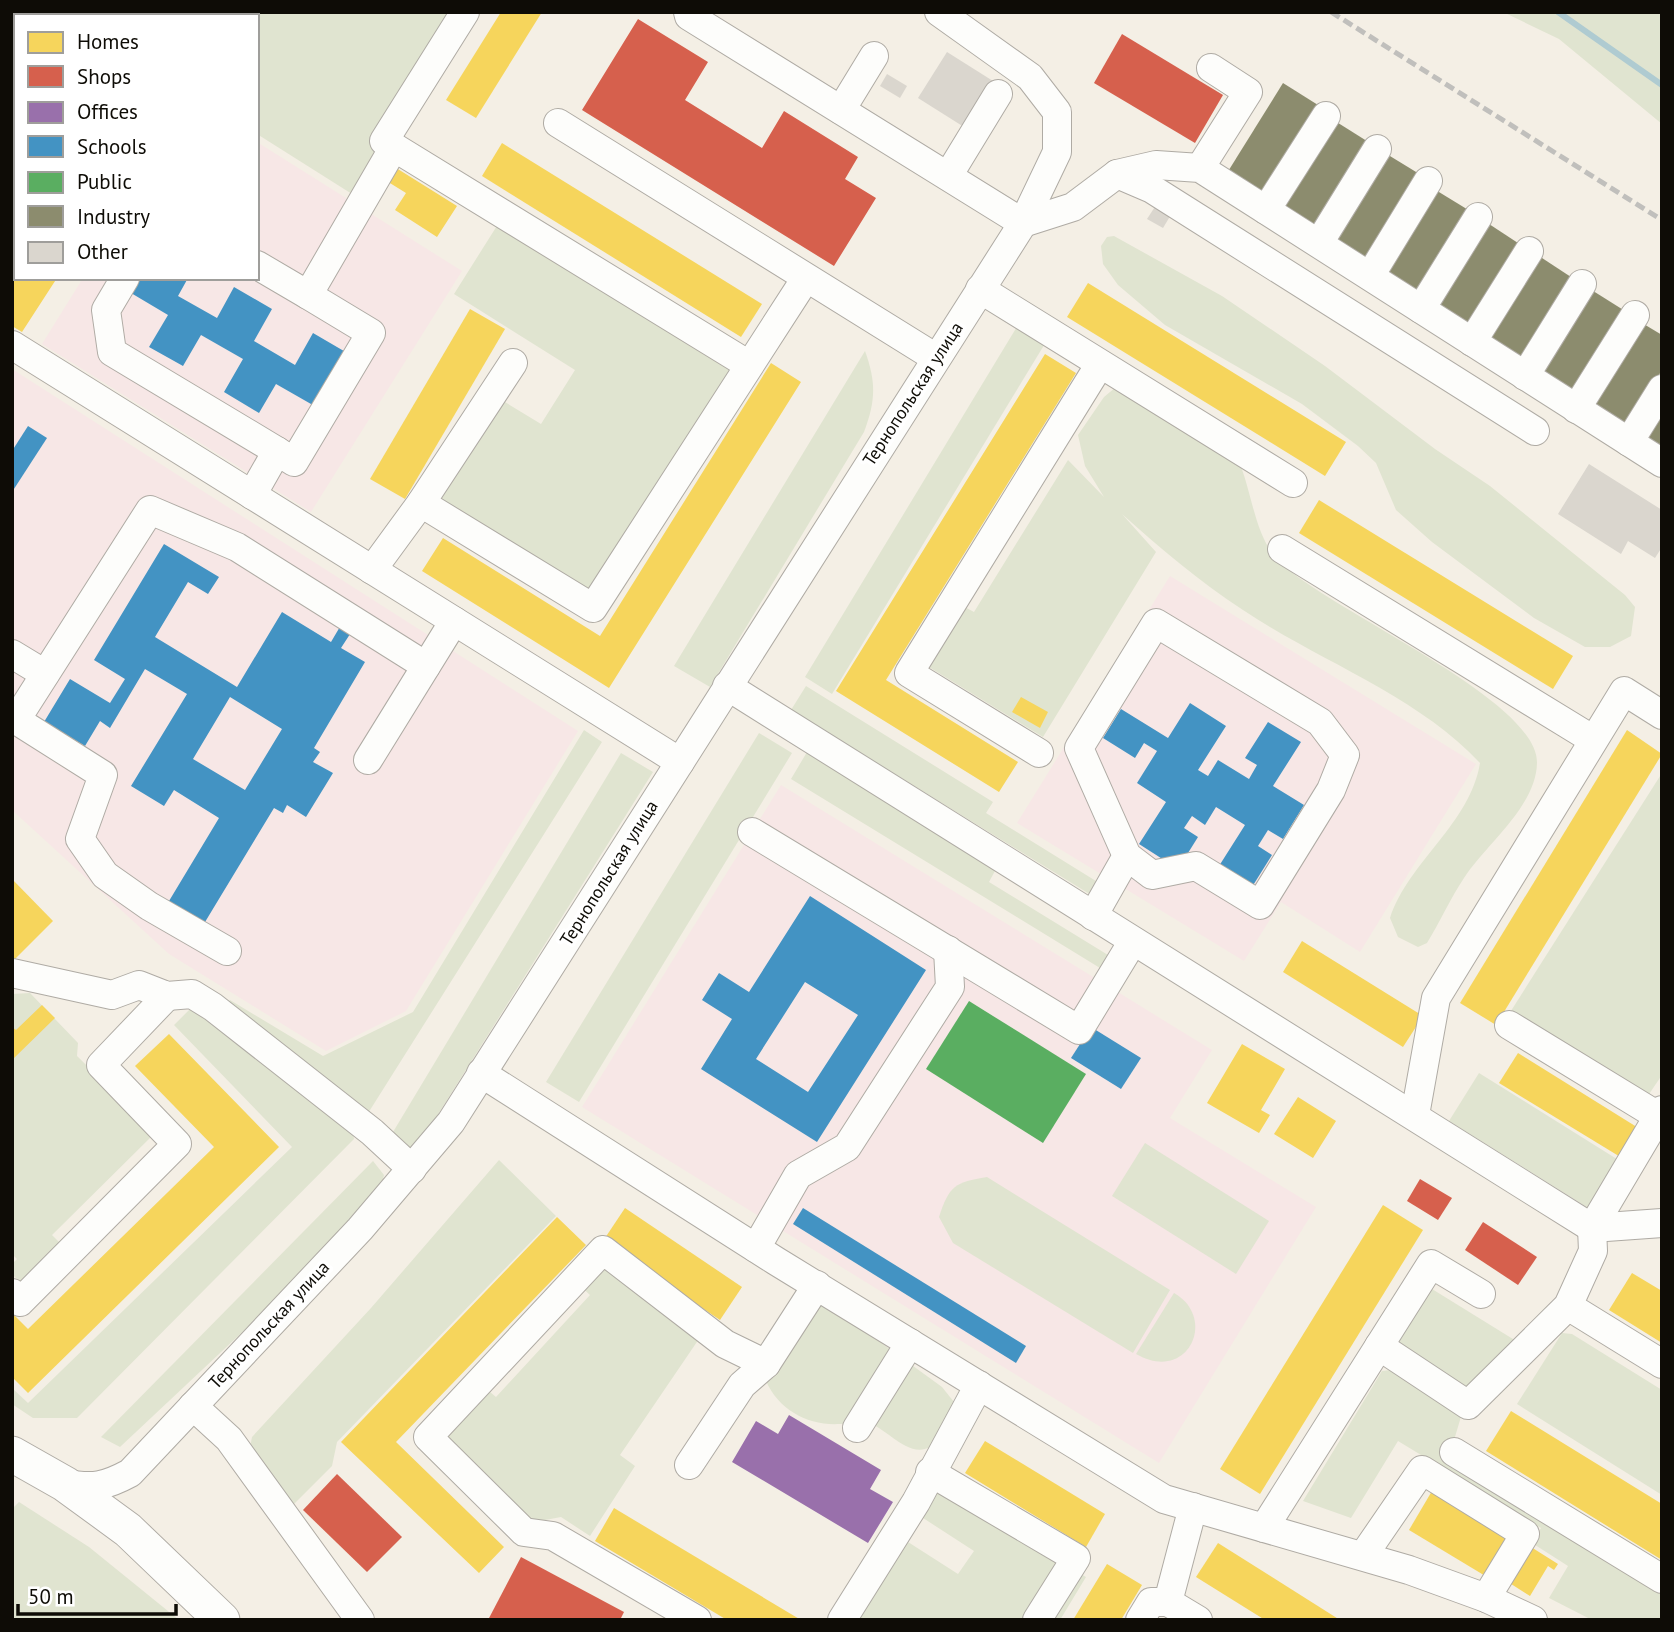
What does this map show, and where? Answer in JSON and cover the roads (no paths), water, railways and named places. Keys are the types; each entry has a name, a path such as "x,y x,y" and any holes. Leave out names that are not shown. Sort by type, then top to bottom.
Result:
{"main road":[{"path":"12,1454 65,1484 128,1531 221,1619"}],"street":[{"path":"464,12 384,141 749,365"},
{"path":"688,12 689,16 1023,223 1073,207 1116,174 1156,165 1200,168 1662,463"},
{"name":"Тернопольская улица","path":"65,1484 93,1488 130,1473 412,1169 451,1122 1023,223 1057,152 1057,112 1030,77 939,12"},
{"path":"841,110 874,56"},
{"path":"1200,168 1248,92 1211,68"},
{"path":"948,176 998,94"},
{"path":"1266,210 1326,116"},
{"path":"558,122 936,358"},
{"path":"308,295 394,147"},
{"path":"1319,243 1377,149"},
{"path":"1116,174 1152,189 1535,431"},
{"path":"1370,276 1428,181"},
{"path":"1421,309 1478,217"},
{"path":"1472,342 1529,251"},
{"path":"124,280 106,310 112,352 294,462 371,333 259,265"},
{"path":"421,503 593,608 806,278"},
{"path":"1525,376 1582,284"},
{"path":"980,289 1293,482"},
{"path":"1576,408 1634,315"},
{"path":"12,345 680,761"},
{"path":"372,570 421,503 513,363"},
{"path":"1039,753 909,673 1100,364"},
{"path":"1629,442 1662,389"},
{"path":"252,495 277,451"},
{"path":"227,951 149,906 104,875 80,839 103,775 16,720 150,510 237,547 426,666"},
{"path":"1282,549 1592,739"},
{"path":"368,760 454,621"},
{"path":"1156,624 1320,722 1345,755 1331,790 1260,905 1196,866 1152,875 1127,856 1079,748 1156,624"},
{"path":"12,654 45,674"},
{"path":"727,686 1592,1228 1662,1223"},
{"path":"1415,1115 1436,998 1592,739 1624,691 1662,715"},
{"path":"752,832 1079,1030 1133,941"},
{"path":"1093,916 1127,856"},
{"path":"756,1248 798,1175 847,1147 943,999 950,987 948,950"},
{"path":"12,973 112,995 139,985 167,996 192,995 213,1007 372,1132 412,1169"},
{"path":"12,1293 20,1301 177,1144 102,1065 167,996"},
{"path":"1379,1346 1468,1405 1568,1306 1593,1251 1592,1228 1660,1113 1509,1025"},
{"path":"481,1073 756,1248 1164,1499 1363,1556 1486,1598 1533,1620"},
{"path":"697,1620 553,1536 524,1532 428,1437 603,1250 725,1344 766,1364"},
{"path":"1264,1528 1431,1264 1480,1294"},
{"path":"689,1465 742,1385 766,1364 817,1285"},
{"path":"1568,1306 1662,1364"},
{"path":"857,1428 910,1343"},
{"path":"842,1620 916,1502 979,1385"},
{"path":"193,1406 229,1439 360,1620"},
{"path":"1454,1452 1662,1579"},
{"path":"1363,1556 1422,1470 1525,1534 1486,1598"},
{"path":"930,1472 1076,1558 1037,1620"},
{"path":"128,1531 124,1510 130,1473"},
{"path":"1168,1602 1193,1507"},
{"path":"1140,1620 1151,1602 1168,1602 1198,1620"}],"waterway":[{"path":"1558,12 1662,85"}],"railway":[{"path":"1331,12 1662,220"}]}
